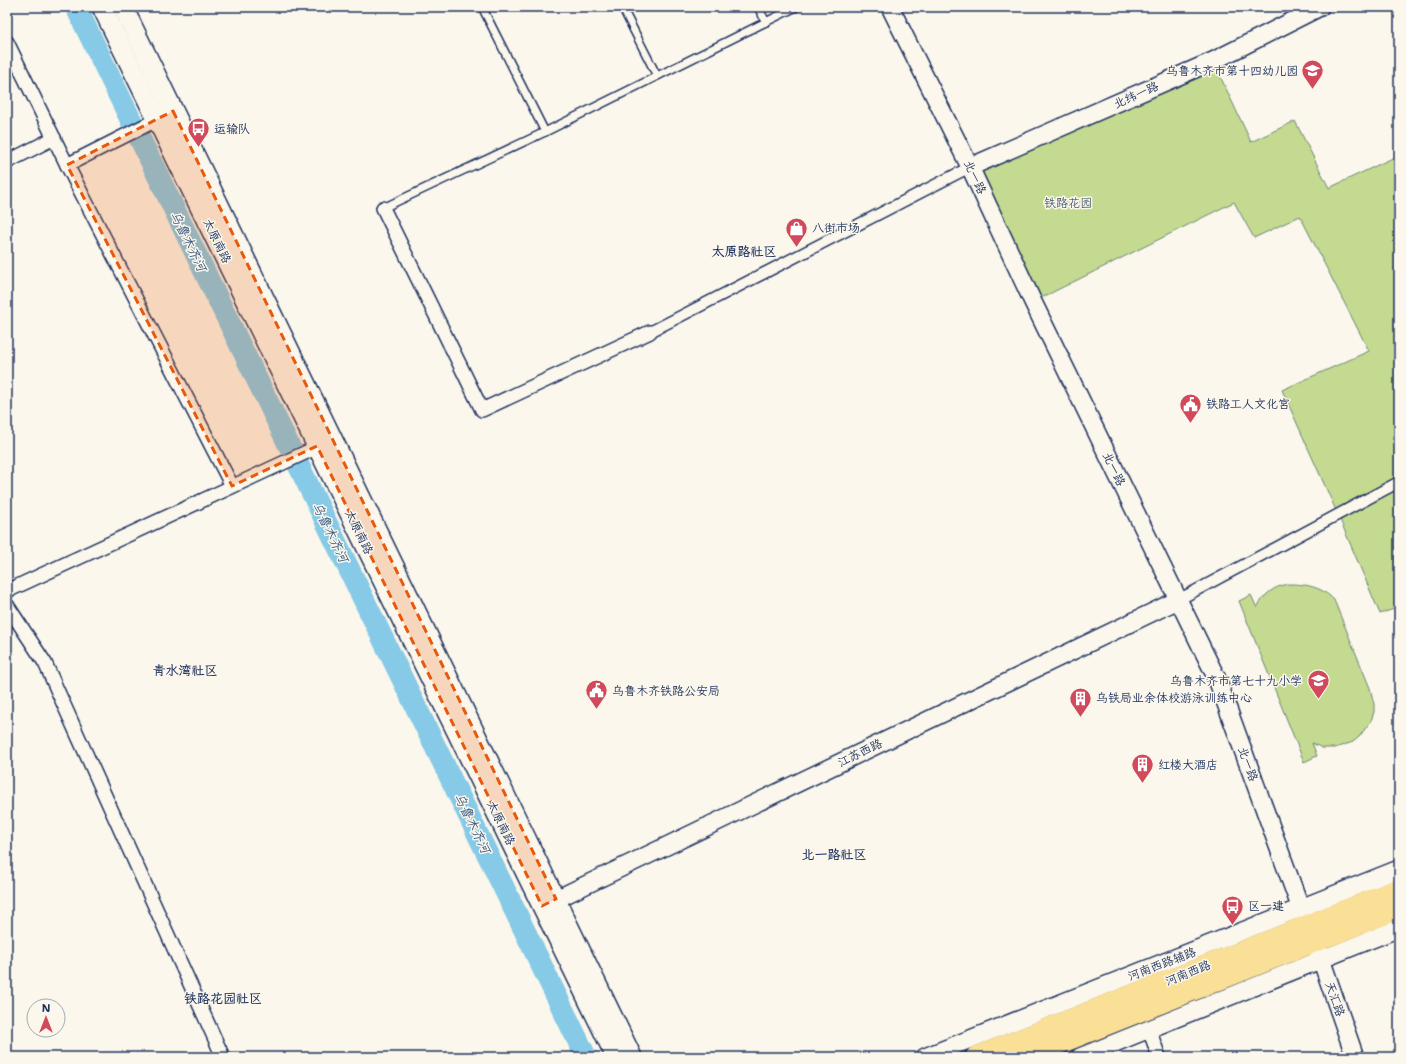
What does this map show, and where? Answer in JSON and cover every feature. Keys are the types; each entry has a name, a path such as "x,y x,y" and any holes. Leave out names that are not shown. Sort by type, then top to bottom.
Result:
{"main road":[{"name":"太原南路","path":"102,7 159,118 318,446 549,903 616,1057"},
{"path":"123,7 159,118"},
{"name":"河南西路","path":"1025,1057 1311,934 1399,889"},
{"path":"549,903 632,1057"},
{"name":"河南西路","path":"976,1057 1311,934 1399,908"}],"street":[{"name":"北一路","path":"890,7 970,167 1033,302 1217,679 1311,934"},
{"name":"北纬一路","path":"970,167 1213,61 1320,7"},
{"path":"7,42 67,165 232,486"},
{"path":"67,165 159,118"},
{"path":"7,162 54,138"},
{"path":"383,208 482,410 650,332 970,167"},
{"path":"7,592 318,446"},
{"path":"1178,600 1399,482"},
{"name":"江苏西路","path":"549,903 1178,600"},
{"path":"7,604 45,663 223,1057"},
{"name":"河南西路辅路","path":"1080,1057 1149,1029 1311,934 1399,869"},
{"name":"河南西路辅路","path":"925,1057 1311,934 1399,928"},
{"name":"天汇路","path":"1311,934 1355,1057"},
{"path":"1149,1029 1159,1057"}],"lane":[{"path":"482,7 545,132"},
{"path":"622,7 657,76"},
{"path":"758,7 766,22"},
{"path":"383,208 545,132 796,7"}],"highlighted area":[{"path":"173,111 556,899 542,906 317,446 232,486 67,165"}],"green space":[{"name":"铁路花园","path":"1213,61 1251,142 1295,121 1329,188 1399,155 1399,607 1380,614 1338,515 1282,390 1369,351 1300,216 1254,238 1234,202 1033,302 970,167"},
{"path":"1288,584 1318,589 1329,595 1334,600 1370,688 1374,704 1374,712 1371,721 1359,737 1353,742 1335,748 1322,748 1312,743 1317,756 1304,762 1239,601 1251,595 1257,608 1266,595 1273,589"}],"waterway":[{"name":"乌鲁木齐河","path":"76,7 586,1057"}],"place":[{"name":"乌鲁木齐市第十四幼儿园","path":"1313,90"},
{"name":"运输队","path":"198,148"},
{"name":"八街市场","path":"796,248"},
{"name":"铁路工人文化宫","path":"1191,424"},
{"name":"乌鲁木齐市第七十九小学","path":"1318,700"},
{"name":"乌鲁木齐铁路公安局","path":"597,710"},
{"name":"乌铁局业余体校游泳训练中心","path":"1081,718"},
{"name":"红楼大酒店","path":"1142,784"},
{"name":"区一建","path":"1233,926"}],"district":[{"name":"太原路社区","path":"744,251"},
{"name":"青水湾社区","path":"185,670"},
{"name":"北一路社区","path":"834,854"},
{"name":"铁路花园社区","path":"223,998"}]}
